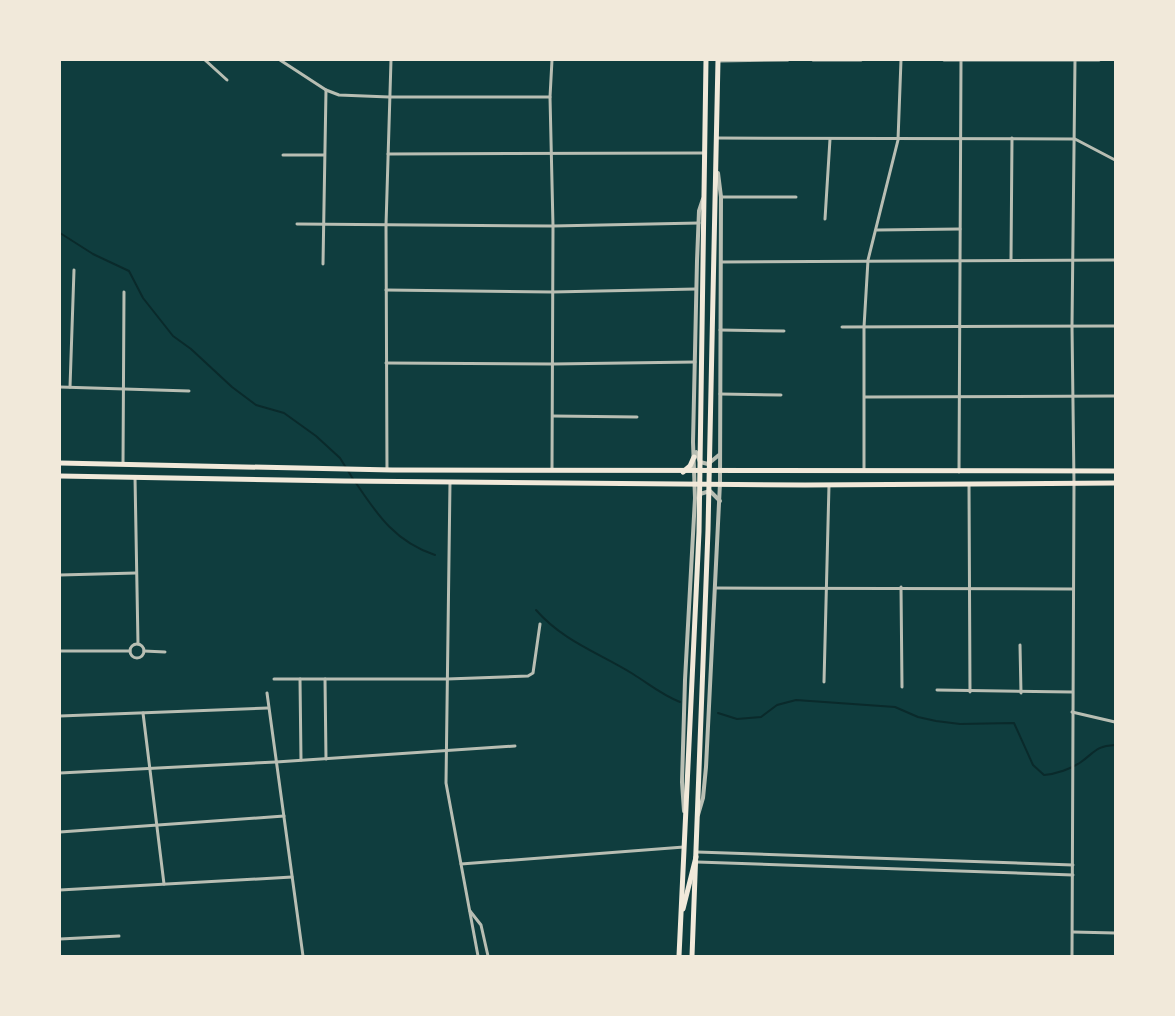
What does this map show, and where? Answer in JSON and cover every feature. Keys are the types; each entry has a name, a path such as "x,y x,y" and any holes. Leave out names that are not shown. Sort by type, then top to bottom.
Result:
{"main road":[{"path":"679,956 695,639 704,260 706,60"},
{"path":"692,956 697,862 708,520 712,261 718,61"},
{"path":"683,472 690,466 694,457"},
{"path":"60,462 387,470 683,472 1115,471"},
{"path":"60,476 361,482 1115,483"},
{"path":"681,915 688,895 697,852"}],"street":[{"path":"204,60 227,80"},
{"path":"280,60 326,90 352,96 550,97"},
{"path":"387,470 386,225 391,60"},
{"path":"552,60 550,97 553,226 552,470"},
{"path":"718,61 788,60"},
{"path":"813,60 861,60"},
{"path":"864,472 864,327 868,260 898,140 901,60"},
{"path":"944,60 1099,60"},
{"path":"960,472 959,259 961,60"},
{"path":"1072,956 1074,875 1072,692 1074,396 1072,326 1075,60"},
{"path":"323,264 326,90"},
{"path":"717,138 1075,139 1115,160"},
{"path":"1011,260 1012,138"},
{"path":"824,219 830,139"},
{"path":"388,154 551,155 704,153"},
{"path":"283,155 324,155"},
{"path":"698,815 703,798 706,767 720,501 721,197 716,166"},
{"path":"686,824 682,782 695,500 696,289 699,223 704,197"},
{"path":"721,197 796,197"},
{"path":"297,224 553,226 699,223"},
{"path":"877,230 960,229"},
{"path":"721,262 959,259 1115,260"},
{"path":"70,387 74,270"},
{"path":"386,290 552,292 696,289"},
{"path":"123,464 124,292"},
{"path":"842,327 1115,326"},
{"path":"720,330 784,330"},
{"path":"386,363 553,364 695,362"},
{"path":"60,386 189,391"},
{"path":"720,394 781,395"},
{"path":"865,397 959,395 1115,396"},
{"path":"553,416 637,417"},
{"path":"694,442 697,458 704,464 713,463 719,455"},
{"path":"135,478 138,644"},
{"path":"450,482 446,783 478,956"},
{"path":"970,483 968,588 970,692"},
{"path":"824,682 829,484"},
{"path":"695,500 701,492 710,491 720,501"},
{"path":"60,575 136,574"},
{"path":"715,588 901,587 1073,589"},
{"path":"901,587 902,687"},
{"path":"274,679 447,679 528,676 533,673 540,624"},
{"path":"130,651 132,646 138,644"},
{"path":"138,644 142,646 144,651"},
{"path":"1020,645 1021,693"},
{"path":"60,651 130,651 136,658 140,657 144,651"},
{"path":"144,651 165,652"},
{"path":"300,679 301,760"},
{"path":"325,679 326,759"},
{"path":"937,690 1021,693 1072,692"},
{"path":"267,693 303,956"},
{"path":"60,716 268,708"},
{"path":"1072,712 1115,722"},
{"path":"143,713 164,884"},
{"path":"60,773 276,762 514,746"},
{"path":"60,832 284,816"},
{"path":"461,864 685,847"},
{"path":"697,852 1073,865"},
{"path":"697,862 1074,875"},
{"path":"60,890 292,877"},
{"path":"470,910 481,925 488,956"},
{"path":"1072,932 1115,933"},
{"path":"60,939 119,936"}],"waterway":[{"path":"60,233 93,254 129,271 143,298 173,336 191,349 232,387 256,405 284,413 316,436 340,458 353,479"},
{"path":"356,483 380,517 389,526 409,543 435,555"},
{"path":"536,610 558,630 582,646 633,674 661,693 680,702"},
{"path":"718,713 737,719 761,717 777,705 796,700 895,707 918,717 960,724 1014,723 1033,765 1044,775 1068,769 1100,748 1115,745"}]}
